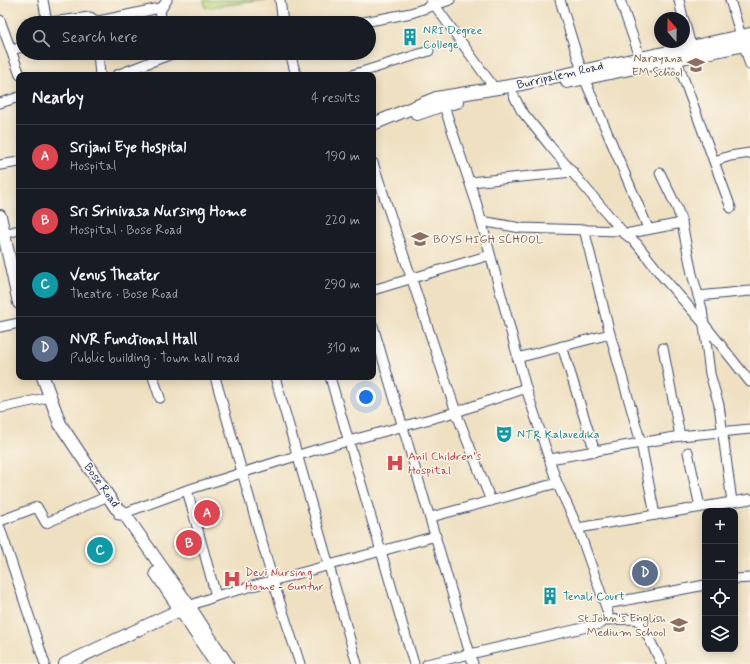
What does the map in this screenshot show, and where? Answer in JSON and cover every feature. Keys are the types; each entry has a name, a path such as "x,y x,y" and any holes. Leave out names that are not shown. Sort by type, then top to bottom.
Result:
{"main road":[{"name":"Burripalem Road","path":"376,132 442,101 513,94 640,57 691,46 746,40"},
{"name":"Burripalem Road","path":"376,123 442,101 495,89 676,58 746,40"},
{"path":"0,216 2,234 16,291"},
{"name":"Bose Road","path":"44,380 60,424 185,608"},
{"path":"65,664 185,608"},
{"path":"185,608 216,664"},
{"path":"185,608 227,664"}],"street":[{"path":"43,0 47,16"},
{"path":"122,16 160,8 167,0"},
{"path":"280,0 282,16"},
{"path":"376,20 411,13 433,3 450,0"},
{"path":"560,0 583,74 648,228"},
{"path":"620,0 640,57"},
{"path":"679,0 682,12"},
{"path":"730,0 746,40 750,65"},
{"path":"433,3 495,89"},
{"path":"160,8 161,16"},
{"path":"0,20 19,72"},
{"path":"11,50 16,49"},
{"path":"362,72 429,51"},
{"path":"676,58 731,208"},
{"path":"99,60 100,72"},
{"path":"135,72 158,60"},
{"path":"292,60 295,72"},
{"path":"513,94 521,110 624,233 637,244 662,276 706,326 750,382"},
{"path":"0,103 16,99"},
{"path":"442,101 470,182 526,388 557,483 578,528 606,604 608,613 606,620"},
{"path":"715,161 730,156 750,153"},
{"path":"0,164 16,162"},
{"path":"376,172 456,412 491,501"},
{"path":"470,182 573,172"},
{"path":"660,173 677,208 682,223 706,326 710,374 723,431 732,502"},
{"path":"481,221 521,228 584,229 624,233 682,223"},
{"path":"584,229 610,334 641,443 655,515"},
{"path":"2,234 16,231"},
{"path":"376,289 490,255"},
{"path":"698,296 750,291"},
{"path":"0,327 16,323"},
{"path":"517,358 610,334"},
{"path":"376,336 404,425 473,664"},
{"path":"562,346 595,452"},
{"path":"663,348 680,436"},
{"path":"154,380 160,398"},
{"path":"216,380 244,473 273,581 300,664"},
{"path":"276,380 330,565 357,664"},
{"path":"331,380 414,664"},
{"path":"119,512 349,440 456,412 526,388"},
{"path":"0,408 50,398"},
{"path":"550,458 595,452 680,436 750,429"},
{"path":"688,452 700,507"},
{"path":"430,517 557,483"},
{"path":"187,490 216,596"},
{"path":"0,521 37,507 46,523 108,496"},
{"path":"578,528 750,499"},
{"path":"0,528 45,664"},
{"path":"185,608 216,596 436,536"},
{"path":"738,580 750,578"},
{"path":"606,604 702,586"},
{"path":"427,664 600,624 606,620 637,619 641,623 662,664"}],"green space":[{"path":"204,0 266,0 205,8"}],"place":[{"name":"NRI Degree College","path":"410,37"},
{"name":"Narayana EM School","path":"696,65"},
{"name":"BOYS HIGH SCHOOL","path":"420,239"},
{"name":"NTR Kalavedika","path":"504,434"},
{"name":"Anil Children's Hospital","path":"395,463"},
{"name":"Srijani Eye Hospital","path":"207,513"},
{"name":"Sri Srinivasa Nursing Home","path":"189,543"},
{"name":"Venus Theater","path":"100,550"},
{"name":"NVR Functional Hall","path":"645,573"},
{"name":"Devi Nursing Home - Guntur","path":"232,579"},
{"name":"Tenali Court","path":"550,596"},
{"name":"St.John's English Medium School","path":"679,625"}]}
